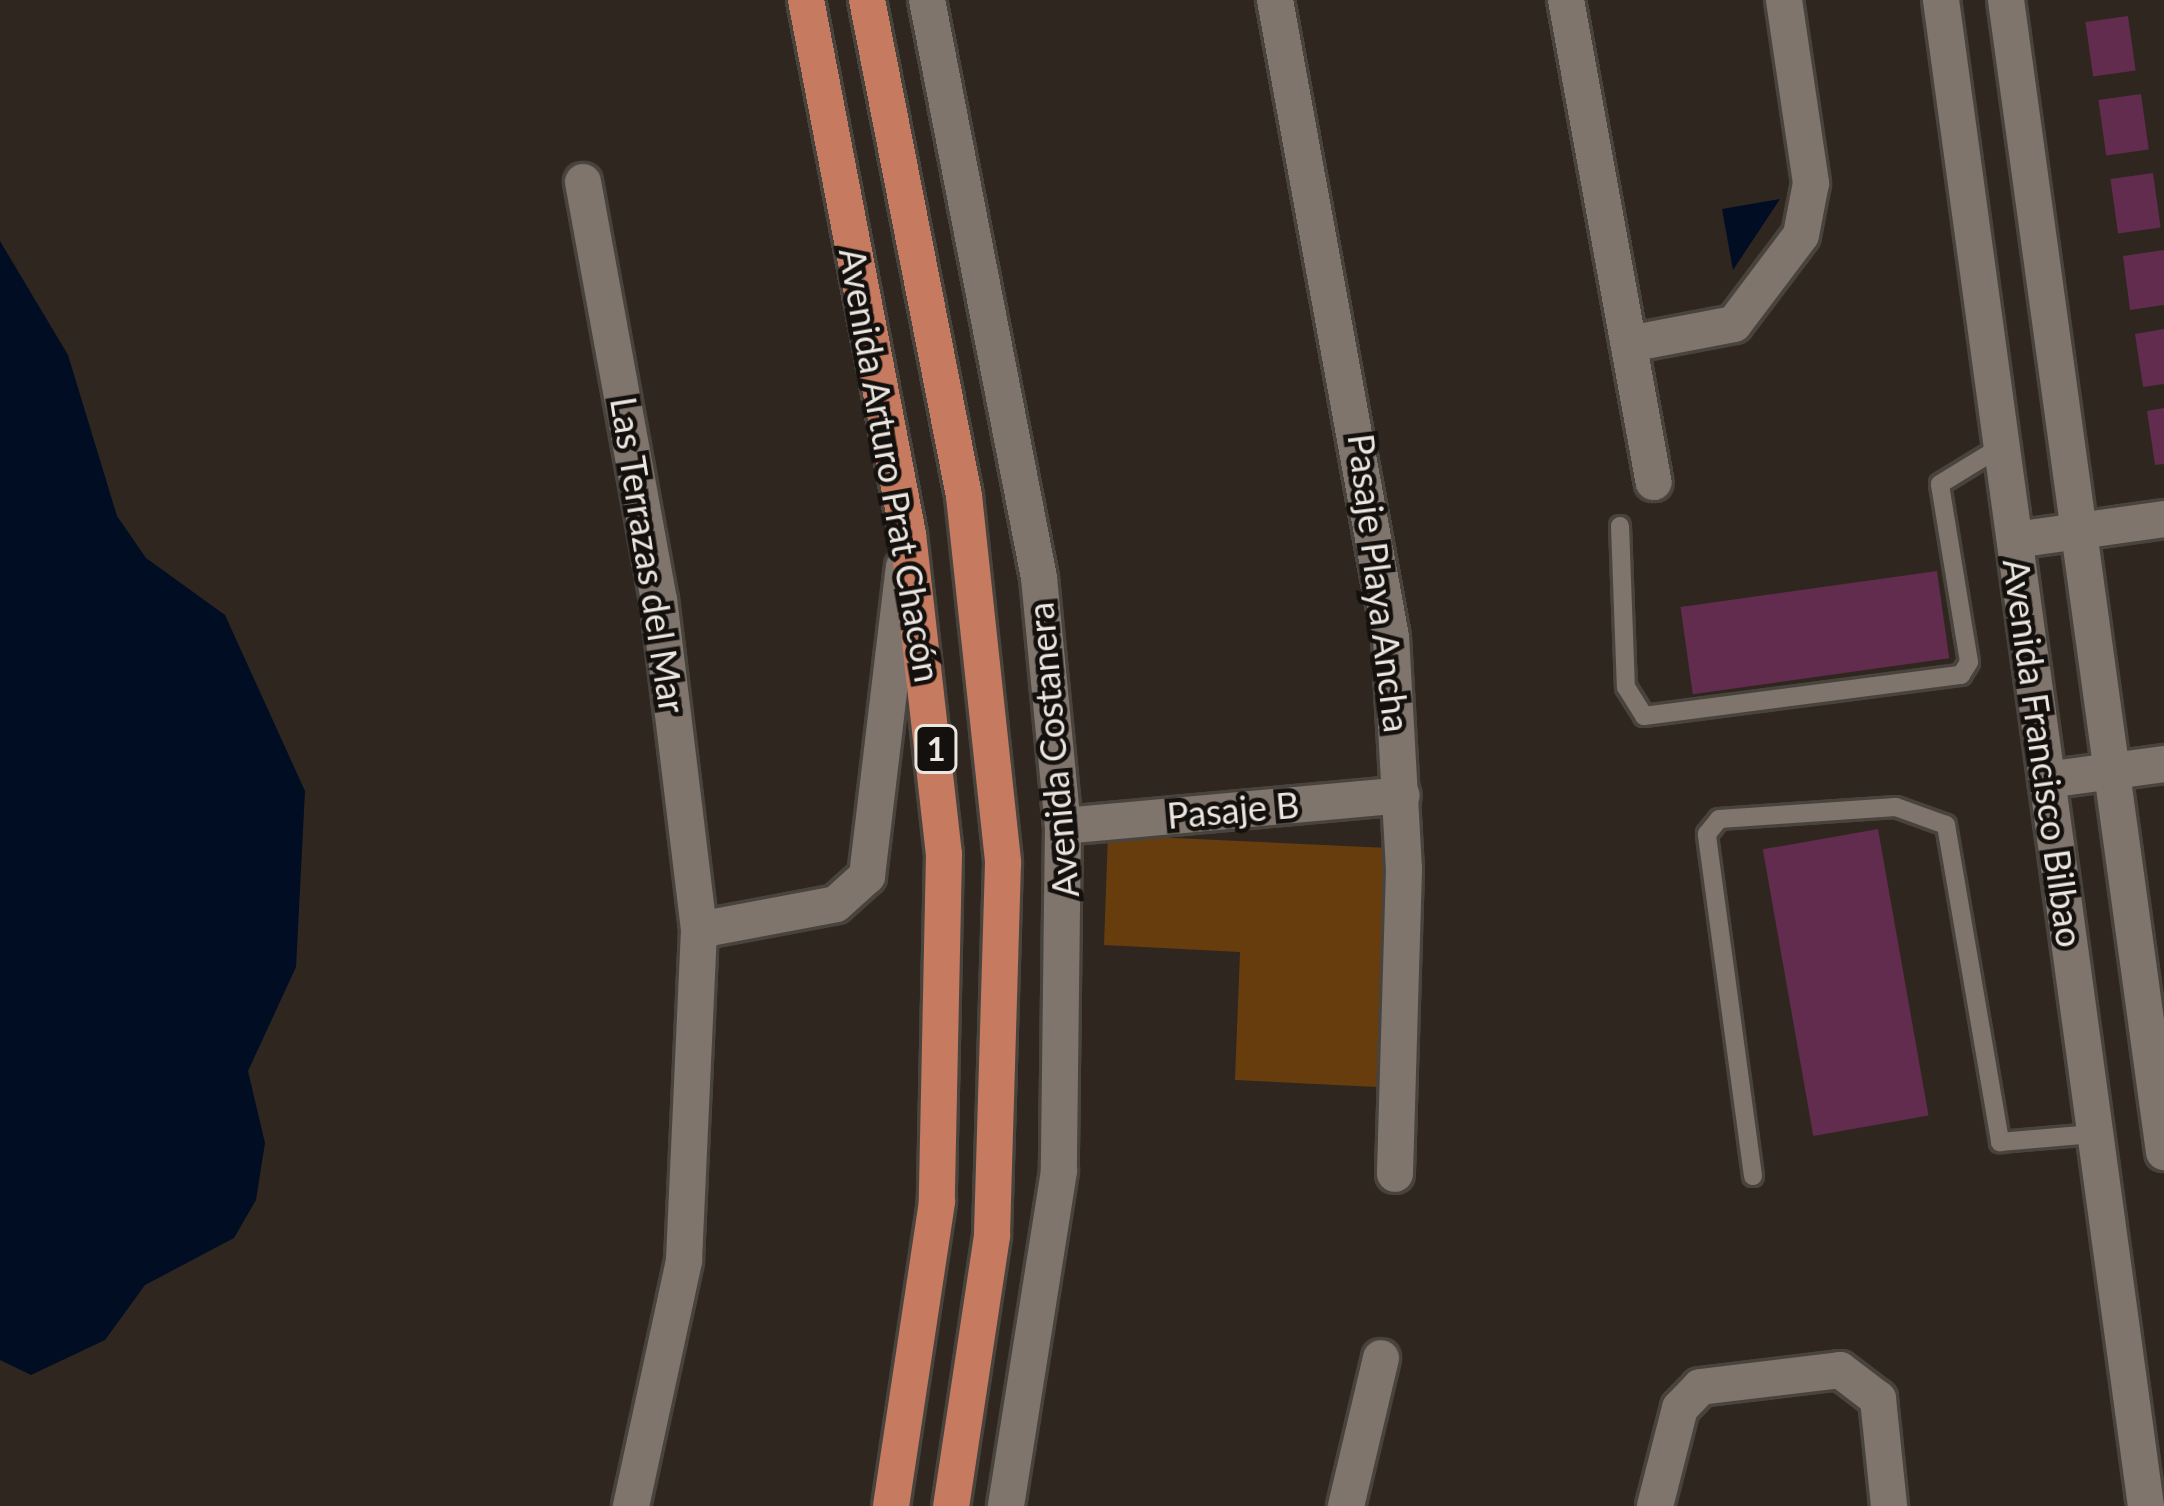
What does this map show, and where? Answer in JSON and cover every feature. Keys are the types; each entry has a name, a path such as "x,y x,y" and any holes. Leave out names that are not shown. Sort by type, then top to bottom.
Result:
{"main road":[{"name":"Avenida Arturo Prat Chacón","path":"806,0 908,534 935,737 947,970 934,1223 891,1506"},
{"name":"Avenida Arturo Prat Chacón","path":"867,0 967,516 1003,863 994,1215 951,1506"}],"street":[{"name":"Avenida Costanera","path":"927,0 1039,578 1064,826 1059,1172 1006,1506"},
{"name":"Pasaje Playa Ancha","path":"1275,0 1381,554 1402,795 1395,1174"},
{"path":"1566,0 1654,482"},
{"path":"1629,344 1734,324 1808,219 1784,0"},
{"name":"Avenida Francisco Bilbao","path":"1941,0 2146,1506"},
{"name":"Avenida Francisco Bilbao","path":"2006,0 2164,1152"},
{"name":"Las Terrazas del Mar","path":"584,182 659,599 699,930 684,1261 631,1506"},
{"path":"2015,540 2164,519"},
{"path":"699,930 836,904 867,876 908,534"},
{"path":"2048,780 2164,764"},
{"name":"Pasaje B","path":"1064,826 1402,795"},
{"path":"1346,1506 1381,1358"},
{"path":"1655,1506 1680,1408 1700,1387 1840,1370 1865,1378 1878,1399 1889,1506"}],"lane":[{"path":"1620,526 1626,687 1644,716 1961,675 1969,662 1940,484 2002,446"},
{"path":"1753,1176 1707,834 1719,818 1896,807 1946,825 2000,1142 2093,1134"}],"shaded area":[{"path":"1108,835 1388,848 1377,1087 1235,1080 1240,952 1104,945"}],"water":[{"path":"1780,199 1733,270 1722,209"},
{"path":"0,241 68,355 117,516 146,558 225,615 305,791 296,967 248,1071 265,1143 256,1200 234,1238 145,1285 105,1340 31,1375 0,1360"}],"building":[{"path":"2128,16 2136,70 2093,76 2085,22"},
{"path":"2141,94 2149,149 2106,155 2098,100"},
{"path":"2153,173 2161,227 2118,233 2110,179"},
{"path":"2164,250 2164,305 2130,310 2123,256"},
{"path":"2164,329 2164,384 2143,387 2135,334"},
{"path":"2164,408 2164,464 2155,465 2147,411"},
{"path":"1937,571 1949,658 1693,694 1681,607"},
{"path":"1878,829 1929,1116 1813,1136 1763,849"}]}
